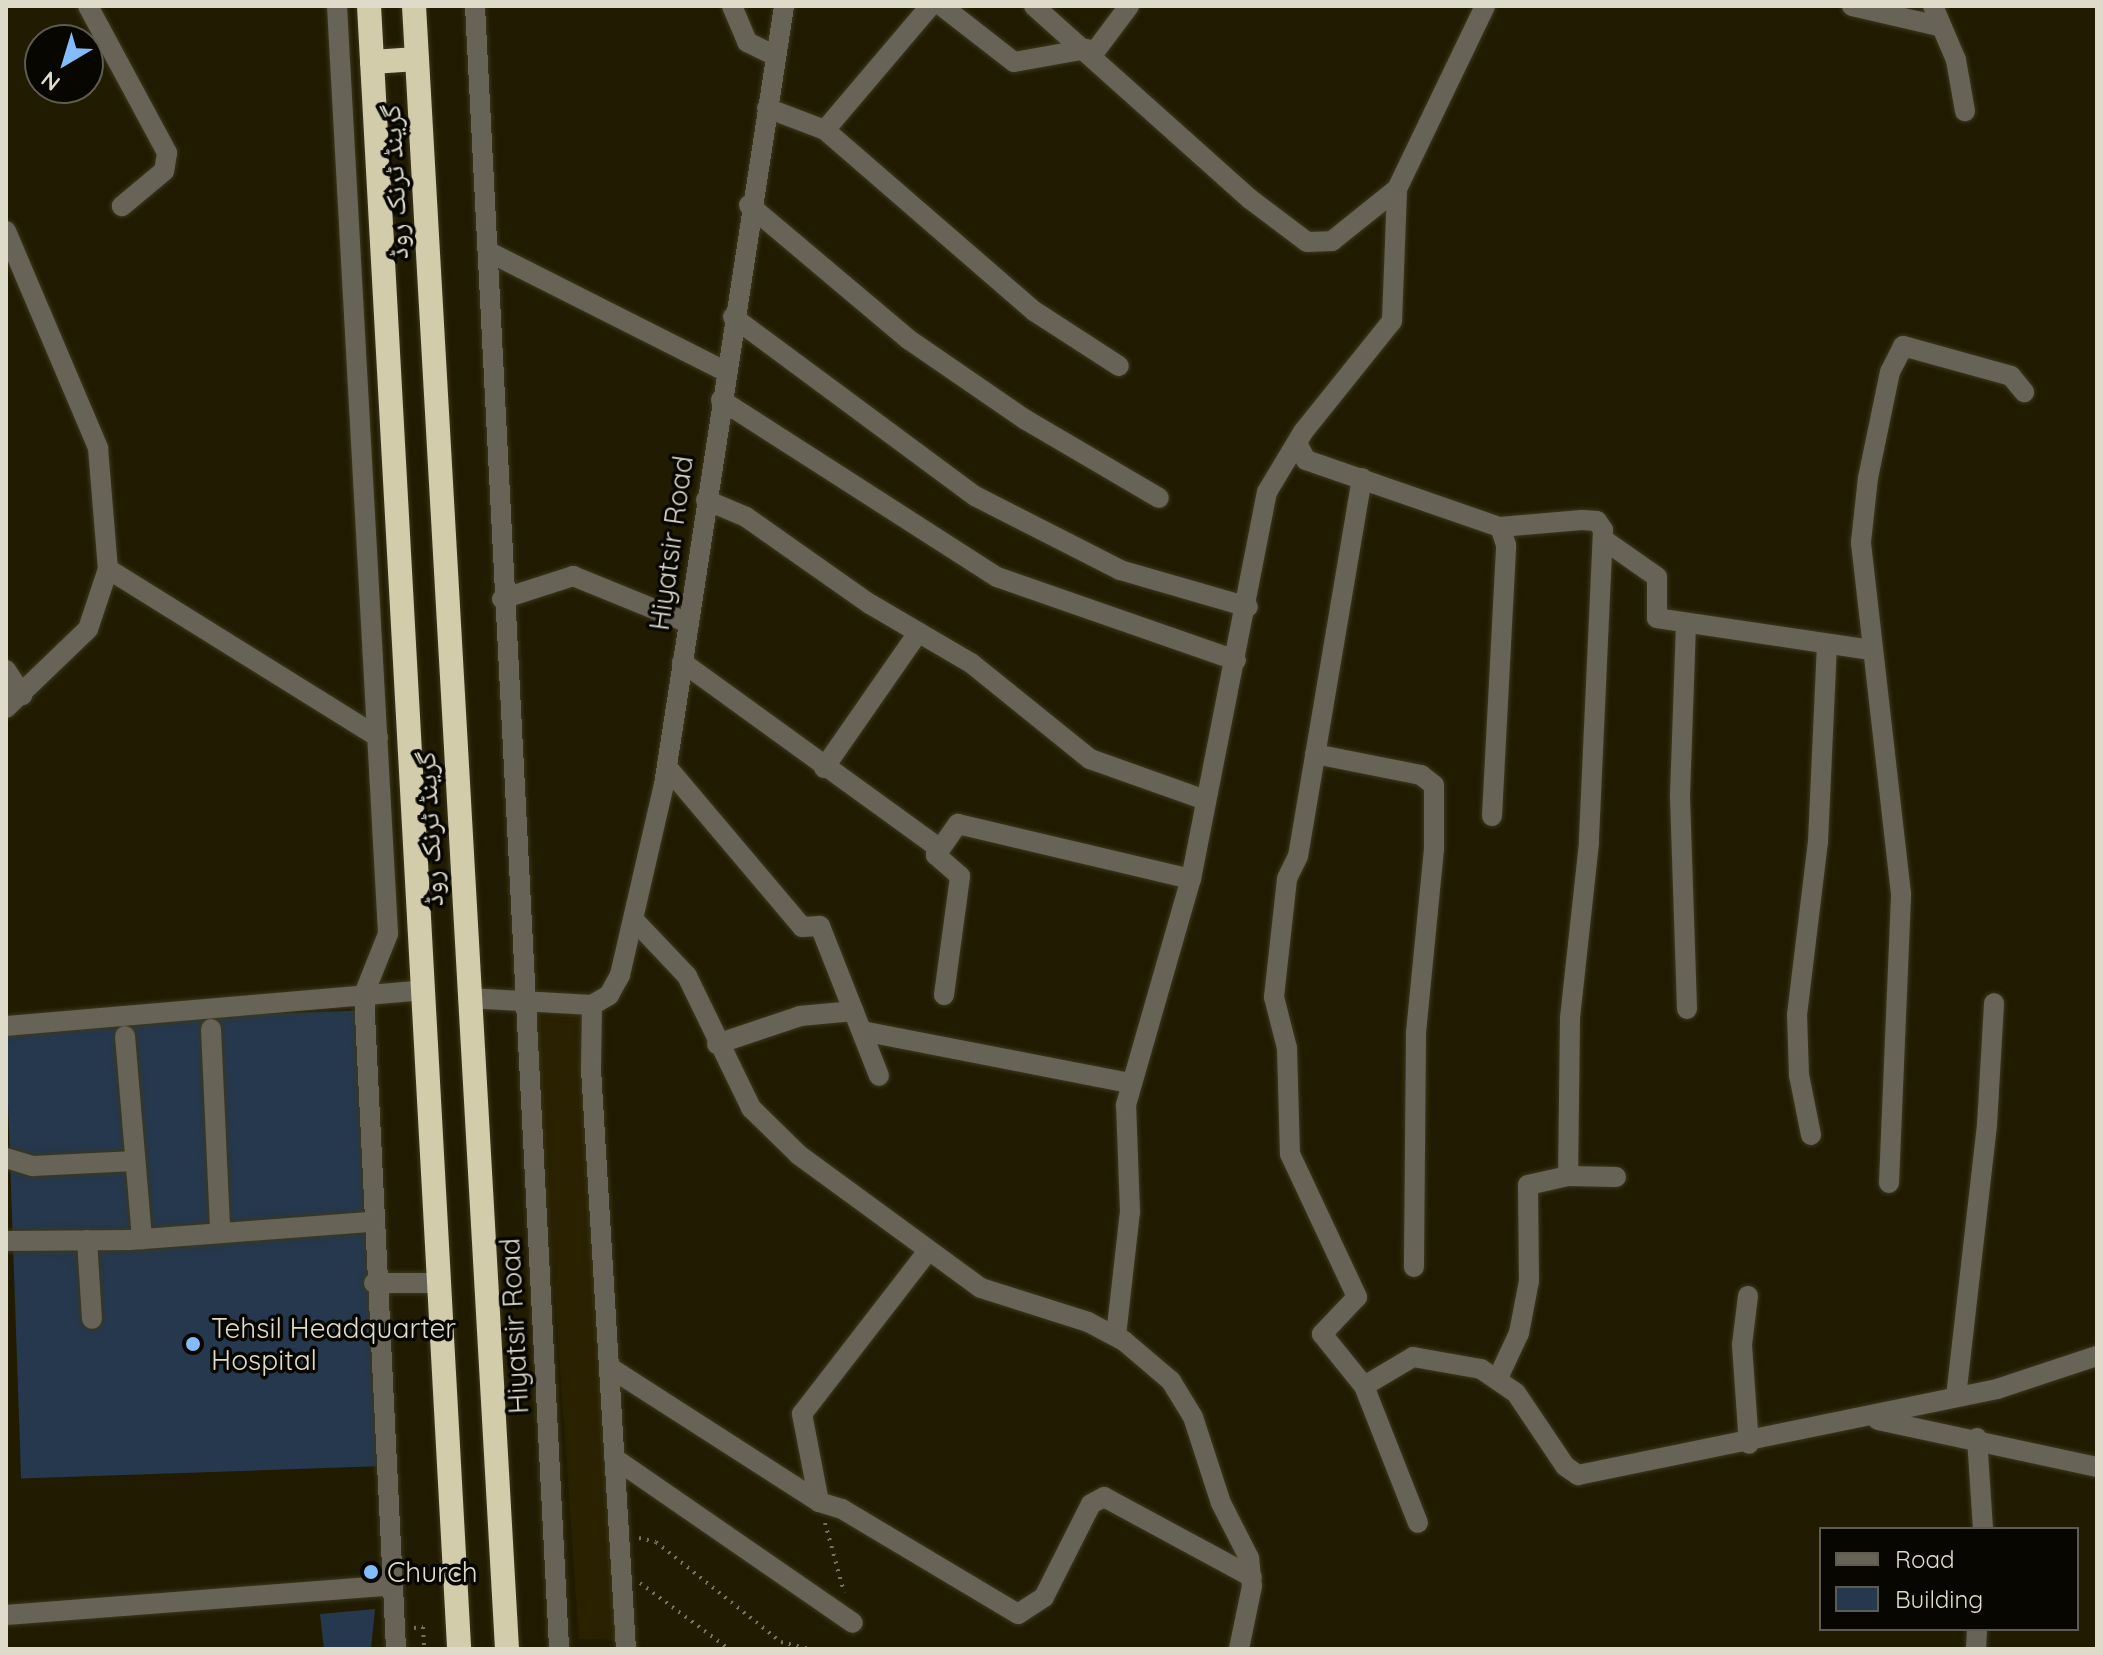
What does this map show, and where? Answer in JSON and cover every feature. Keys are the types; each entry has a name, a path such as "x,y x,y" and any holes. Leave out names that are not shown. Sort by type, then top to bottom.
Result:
{"highway":[{"name":"گرینڈ ٹرنک روڈ","path":"369,6 459,1649"},
{"name":"گرینڈ ٹرنک روڈ","path":"414,6 507,1649"},
{"path":"372,62 417,59"}],"street":[{"path":"88,6 167,153 164,171 122,206"},
{"path":"337,6 388,934 364,994 374,1283 396,1649"},
{"name":"Hiyatsir Road","path":"475,6 491,253 502,599 559,1649"},
{"path":"732,6 747,42 776,56"},
{"name":"Hiyatsir Road","path":"592,1005 609,995 620,975 635,921 667,767 749,205 784,6"},
{"path":"825,130 930,6"},
{"path":"942,6 1014,62 1090,52 1124,8"},
{"path":"1034,6 1090,52 1250,199 1307,242 1332,241 1397,189"},
{"path":"1116,1336 1128,1254 1130,1083 1191,879 1205,800 1248,607 1267,492 1299,447 1303,432 1392,321 1397,189 1485,6"},
{"path":"1852,6 1942,27"},
{"path":"1933,6 1942,27 1965,111"},
{"path":"767,108 825,130 1034,311 1119,366"},
{"path":"749,205 908,339 1026,420 1159,498"},
{"path":"6,231 98,448 108,569 88,629 6,708"},
{"path":"491,253 725,371"},
{"path":"733,317 975,496 1120,570 1248,607"},
{"path":"1889,1183 1901,894 1870,650 1861,526 1898,351 1903,346 2011,376 2024,392"},
{"path":"721,400 997,577 1236,660"},
{"path":"1299,447 1306,460 1500,527 1597,521 1607,542 1589,843 1571,1008 1568,1176"},
{"path":"1362,478 1298,856 1287,879 1274,997 1287,1048 1290,1154 1357,1297 1357,1304 1329,1322 1322,1334 1364,1386 1418,1523"},
{"path":"706,500 746,517 917,634 971,663 1090,759 1205,800"},
{"path":"1492,816 1506,545 1500,527"},
{"path":"1607,542 1657,577 1657,618 1870,650"},
{"path":"108,569 378,737"},
{"path":"502,599 573,576 688,623"},
{"path":"1686,624 1680,797 1687,1009"},
{"path":"824,768 917,634"},
{"path":"1811,1135 1799,1075 1797,1015 1818,842 1827,645"},
{"path":"682,662 824,768 940,849"},
{"path":"6,670 22,695"},
{"path":"1315,754 1421,775 1434,785 1434,849 1416,1033 1414,1267"},
{"path":"667,767 802,927 820,926 879,1076"},
{"path":"944,995 960,876 936,855 963,824 1191,879"},
{"path":"635,921 687,976 717,1044 751,1108 799,1155 981,1288 1116,1336 1158,1366 1184,1397 1252,1577 1239,1649"},
{"path":"6,1026 423,990"},
{"path":"468,998 592,1005 626,1649"},
{"path":"1956,1397 1987,1125 1994,1003"},
{"path":"717,1044 800,1016 854,1011"},
{"path":"211,1029 220,1231"},
{"path":"862,1031 1130,1083"},
{"path":"125,1036 142,1239"},
{"path":"6,1158 33,1166 135,1161"},
{"path":"1498,1378 1519,1333 1529,1281 1528,1185 1568,1176 1616,1177"},
{"path":"6,1241 142,1239 372,1222"},
{"path":"87,1240 92,1319"},
{"path":"819,1502 802,1414 928,1251"},
{"path":"374,1283 440,1283"},
{"path":"1748,1296 1742,1345 1749,1444"},
{"path":"1364,1386 1413,1357 1470,1365 1498,1378 1529,1409 1572,1474 1749,1444 1869,1418 1956,1397 2097,1356"},
{"path":"609,1367 819,1502 842,1509 1018,1614 1044,1597 1091,1504 1104,1497 1252,1577"},
{"path":"1869,1418 1977,1438 2097,1467"},
{"path":"1977,1438 1983,1527"},
{"path":"614,1458 853,1623"},
{"path":"6,1615 393,1585"}],"path":[{"path":"819,1502 853,1623"},
{"path":"619,1532 656,1542 781,1642 809,1649"},
{"path":"621,1571 729,1649"}],"shaded area":[{"path":"585,1015 616,1640 579,1639 535,1016"}],"building":[{"name":"Tehsil Headquarter Hospital","path":"374,1010 390,1466 21,1479 6,1023"},
{"path":"375,1609 371,1649 324,1649 320,1614"}],"place":[{"name":"Tehsil Headquarter Hospital","path":"193,1344"},
{"name":"Church","path":"371,1572"}]}
